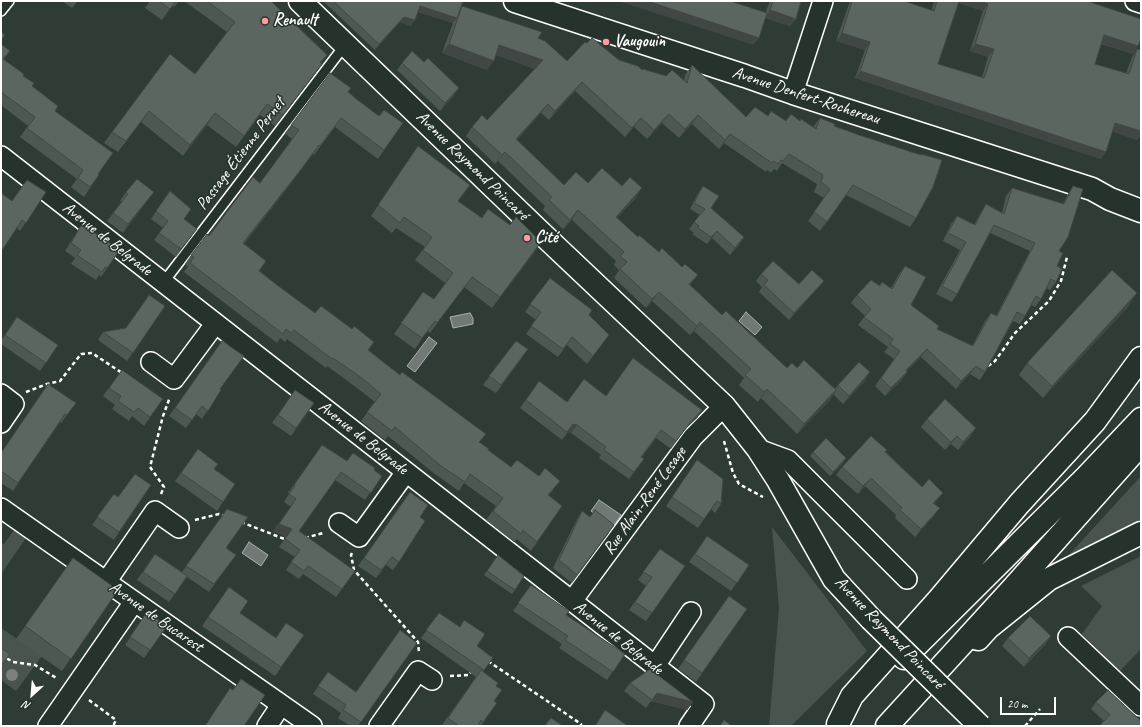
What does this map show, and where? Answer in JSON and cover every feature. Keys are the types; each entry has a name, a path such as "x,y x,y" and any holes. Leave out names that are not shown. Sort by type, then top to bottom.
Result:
{"main road":[{"name":"Avenue Denfert-Rochereau","path":"515,1 1096,191 1110,199 1141,211"},
{"name":"Avenue Raymond Poincaré","path":"301,2 758,449 778,480 834,579 871,619 980,726"},
{"name":"Avenue Denfert-Rochereau","path":"1096,191 1113,191 1141,198"},
{"path":"837,725 852,696 939,599 1019,504 1095,421 1141,358"},
{"path":"837,725 1086,478 1141,419"},
{"path":"887,726 1013,588 1141,444"},
{"path":"920,690 939,682 988,628 1049,580 1141,533"}],"street":[{"path":"793,93 824,1"},
{"path":"1135,1 1141,3"},
{"name":"Avenue de Belgrade","path":"1,156 704,704 689,726"},
{"path":"151,362 174,379 215,324"},
{"path":"1,423 8,399"},
{"name":"Rue Alain-René Lesage","path":"572,601 693,437 718,411"},
{"path":"758,449 788,460 907,579"},
{"path":"339,523 359,537 406,472"},
{"name":"Avenue de Bucarest","path":"1,508 312,726"},
{"path":"106,582 155,511 179,528"},
{"path":"48,726 134,602"},
{"path":"655,666 691,612"},
{"path":"1068,637 1138,699"},
{"path":"379,726 425,676"},
{"path":"267,726 281,704"}],"lane":[{"path":"1,11 9,1"},
{"name":"Passage Étienne Pernet","path":"163,283 345,45"}],"path":[{"path":"985,368 995,361 1015,333 1049,301 1061,281 1067,257"},
{"path":"8,399 47,384 60,381 81,354 92,353 128,377 151,362"},
{"path":"155,511 164,487 150,468 162,416 169,399 174,379"},
{"path":"718,411 733,473 739,484 769,500"},
{"path":"179,528 197,519 219,514 226,516"},
{"path":"240,522 289,542"},
{"path":"302,539 321,534 339,523"},
{"path":"359,537 351,555 354,570 418,642 420,661 425,676 445,677 469,675 473,669"},
{"path":"488,661 581,726"},
{"path":"1024,726 1040,709"}],"shaded area":[{"path":"746,312 762,327 755,335 739,321"},
{"path":"470,313 473,318 473,324 453,328 450,317"},
{"path":"429,337 437,343 415,372 407,366"},
{"path":"1141,476 1141,519 1067,557"},
{"path":"599,500 621,515 610,531 607,523 591,511"},
{"path":"772,527 867,651 791,726 769,726 779,608"},
{"path":"14,530 26,538 1,574 1,543 4,544"},
{"path":"249,542 268,555 261,566 242,553"},
{"path":"1141,556 1141,649 1120,671 1082,634 1102,606 1081,586"},
{"path":"1,628 42,656 16,691 1,680"}],"building":[{"path":"159,1 176,1 170,9"},
{"path":"207,1 271,1 327,55 320,62 322,64 283,115 267,104 244,136 215,113 190,145 149,111 126,141 112,132 170,54 195,74 235,22"},
{"path":"333,1 463,1 457,18 420,6 415,20 404,17 379,44"},
{"path":"647,1 730,1 767,13 759,38"},
{"path":"773,1 801,1 796,19 770,10"},
{"path":"852,1 904,1 934,11 937,1 959,1 938,64 984,78 994,49 975,44 988,4 980,1 1087,1 1141,19 1141,39 1138,46 1104,35 1095,64 1129,74 1137,49 1141,50 1141,131 1115,123 1106,152 860,71 870,42 842,33"},
{"path":"462,6 542,32 538,38 545,41 567,61 585,42 587,43 592,38 619,60 638,66 642,70 643,69 666,76 672,70 687,83 692,65 746,117 755,107 768,116 771,111 786,121 791,114 800,121 801,119 816,129 820,118 835,124 834,126 859,135 921,155 942,160 933,187 916,218 853,185 827,222 814,212 830,189 821,182 823,175 789,154 778,164 774,161 772,163 730,134 725,140 698,115 685,129 669,114 654,130 641,118 632,128 582,82 555,111 548,104 516,139 564,185 576,172 588,183 602,168 622,186 630,177 642,188 616,217 638,237 639,235 659,252 662,248 682,267 685,264 698,275 689,284 722,315 726,311 787,368 792,363 797,368 804,360 836,390 804,424 767,389 764,392 745,375 751,369 700,322 697,326 659,292 652,299 620,269 627,262 620,256 624,252 578,210 570,220 549,200 552,197 505,152 502,155 472,127 482,115 487,120 543,60 499,45 494,61 449,44"},
{"path":"1,32 5,35 1,40"},
{"path":"1,44 10,51 3,59 24,74 23,76 34,83 32,86 58,106 55,111 113,153 90,187 78,178 83,170 27,128 35,117 1,92"},
{"path":"412,51 424,62 428,58 459,88 445,103 402,63"},
{"path":"330,73 351,88 348,92 379,116 384,110 403,123 384,150 341,118 243,243 266,261 259,271 315,313 321,306 352,329 354,326 374,342 368,350 400,375 402,372 486,434 479,442 489,449 488,450 511,467 517,460 539,476 545,468 560,481 548,495 562,506 537,542 523,530 521,534 493,511 503,498 470,474 465,482 441,466 395,427 392,431 367,412 381,394 359,376 333,358 332,359 294,330 291,333 286,329 283,334 190,263 194,257 191,255 207,234 209,236 253,177 260,183 299,130 291,125"},
{"path":"418,146 470,185 458,201 482,218 488,209 510,225 516,217 541,242 500,297 472,277 437,323 435,321 422,338 401,323 423,292 434,299 453,273 423,250 432,237 404,217 400,223 378,205"},
{"path":"137,179 154,192 128,224 113,213 128,194 126,192"},
{"path":"27,180 46,192 26,223 22,220 1,252 1,193 12,201"},
{"path":"703,186 719,196 711,208 744,237 735,248 717,231 711,237 697,227 699,226 694,222 705,209 694,203"},
{"path":"1073,186 1083,189 1068,237 1059,251 1063,253 1057,266 1062,269 1056,282 1051,279 1041,299 1036,296 1025,316 1017,312 985,372 976,366 961,381 927,349 891,388 881,378 900,351 890,344 893,339 864,317 871,309 857,295 871,280 880,286 882,282 892,289 905,266 926,277 911,305 939,326 937,329 973,346 991,313 997,316 1035,243 994,225 957,294 942,286 966,242 948,233 957,216 975,225 986,204 1004,214 1012,188 1064,204"},
{"path":"170,191 191,209 184,219 197,229 181,249 159,233 168,221 156,211"},
{"path":"82,224 120,250 107,268 105,267 102,272 77,255 81,250 71,243"},
{"path":"773,261 799,284 812,270 824,281 794,313 764,285 768,280 761,274"},
{"path":"1112,270 1137,293 1052,386 1027,363"},
{"path":"550,278 592,310 589,315 609,335 593,356 572,337 563,349 531,326 541,312 530,304"},
{"path":"149,295 165,306 133,353 103,332 126,328"},
{"path":"17,317 58,345 46,363 5,335"},
{"path":"222,341 244,356 220,389 221,390 208,411 202,406 192,420 175,408"},
{"path":"516,341 528,349 501,385 489,376"},
{"path":"633,358 702,410 676,441 661,430 641,457 644,459 634,472 604,450 606,447 577,425 573,424 567,432 526,400 539,381 567,402 584,379 606,396"},
{"path":"859,362 870,372 849,396 838,385"},
{"path":"122,370 163,399 150,417 138,408 134,412 118,401 121,396 109,388"},
{"path":"48,384 76,403 67,415 65,414 18,483 1,471 1,453"},
{"path":"295,390 314,403 296,428 278,415"},
{"path":"945,399 976,428 963,442 957,436 951,442 927,419"},
{"path":"871,436 887,450 885,452 922,487 929,479 943,493 933,503 940,508 921,529 900,510 902,508 871,478 863,486 842,467"},
{"path":"826,438 846,458 833,472 813,452"},
{"path":"322,445 347,461 353,453 375,468 374,470 382,476 371,493 341,472 299,531 355,571 342,589 308,566 304,571 291,562 300,550 285,539 292,529 279,524 296,499 289,494"},
{"path":"198,449 218,464 214,469 235,484 223,502 181,473"},
{"path":"697,460 723,479 721,504 717,501 704,519 672,497"},
{"path":"135,474 151,485 119,532 97,517 114,494 118,497"},
{"path":"410,492 428,505 420,517 425,521 399,562 392,557 381,570 364,558"},
{"path":"227,509 248,517 226,548 236,555 214,584 186,566"},
{"path":"595,510 614,525 577,575 559,560 582,511 590,517"},
{"path":"707,536 749,565 737,583 695,554"},
{"path":"660,549 685,566 652,613 635,602 652,577 643,572"},
{"path":"155,554 187,576 175,594 143,572"},
{"path":"498,555 524,576 515,590 487,571"},
{"path":"73,558 118,590 71,659 25,626"},
{"path":"531,585 569,611 566,615 625,654 613,672 565,640 568,636 518,603"},
{"path":"229,587 248,601 240,613 276,638 286,623 304,635 281,667 208,617"},
{"path":"729,596 747,609 702,673 684,660"},
{"path":"147,612 167,626 150,650 130,637"},
{"path":"439,613 460,627 464,620 485,634 477,646 493,658 484,670 426,630"},
{"path":"1030,616 1051,636 1029,658 1008,638"},
{"path":"400,630 417,643 361,722 343,710 346,705 318,686 328,672 356,692"},
{"path":"1,648 10,654 1,666"},
{"path":"650,669 693,702 657,693 652,700 630,683"},
{"path":"481,670 498,683 496,686 502,690 494,701 497,703 483,722 481,720 478,726 459,726 448,718"},
{"path":"241,679 265,695 244,726 205,726 230,688 233,690"},
{"path":"1108,690 1141,721 1141,726 1099,726 1110,715 1096,702"},
{"path":"605,710 628,726 595,726"},
{"path":"551,718 563,726 544,726"},
{"path":"724,720 732,726 720,726"}],"place":[{"name":"Renault","path":"265,21"},
{"name":"Vaugouin","path":"606,42"},
{"name":"Cité","path":"527,238"}]}
